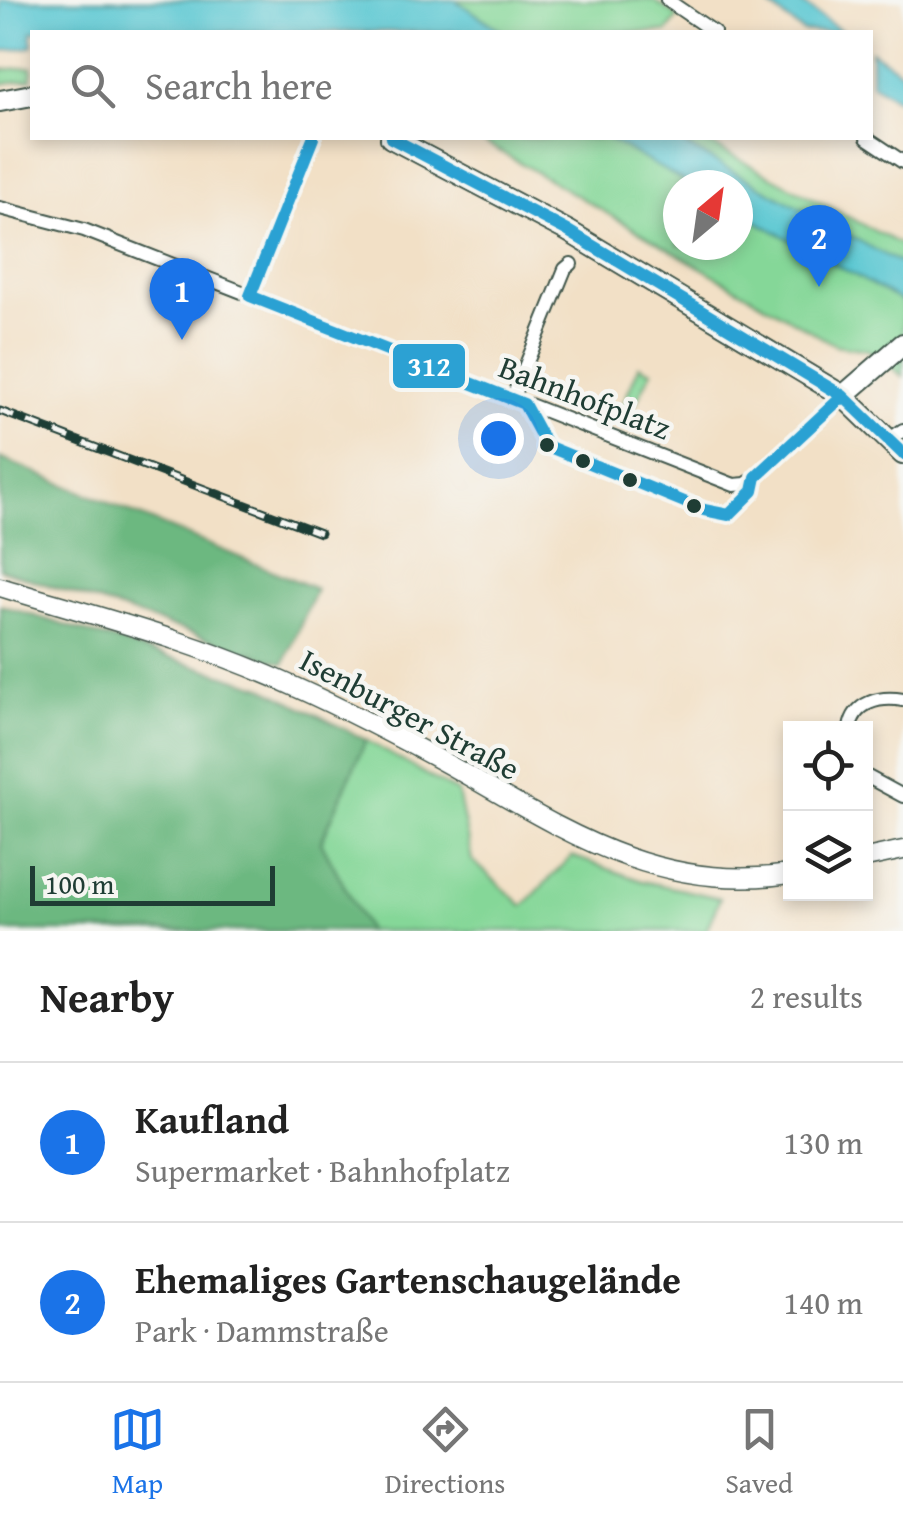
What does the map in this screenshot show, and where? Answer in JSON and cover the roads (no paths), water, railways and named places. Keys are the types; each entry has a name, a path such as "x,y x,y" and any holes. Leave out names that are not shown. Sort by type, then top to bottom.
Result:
{"main road":[{"path":"0,101 30,95"},
{"path":"395,140 568,231 843,396 898,441"},
{"path":"843,396 903,344"}],"street":[{"path":"666,0 711,30"},
{"path":"250,296 312,140"},
{"path":"870,140 903,162"},
{"name":"Bahnhofplatz","path":"0,208 84,230 734,485 756,477 843,396"},
{"path":"512,399 568,266"},
{"name":"Isenburger Straße","path":"0,587 214,654 292,685 396,736 568,834 623,858 698,876 783,875"},
{"path":"851,721 866,704 885,698 903,700"},
{"path":"873,780 903,796"},
{"path":"873,856 903,850"}],"water":[{"path":"0,0 455,0 500,30 30,30 30,47 0,51"},
{"path":"762,0 797,0 840,30 800,30"},
{"path":"873,52 903,73 903,103 873,84"},
{"path":"610,140 676,140 730,170 664,170"},
{"path":"753,183 903,265 903,302 753,219"}],"railway":[{"path":"0,411 320,533"}],"place":[{"name":"Ehemaliges Gartenschaugelände","path":"819,287"},
{"name":"Kaufland","path":"182,340"}]}
